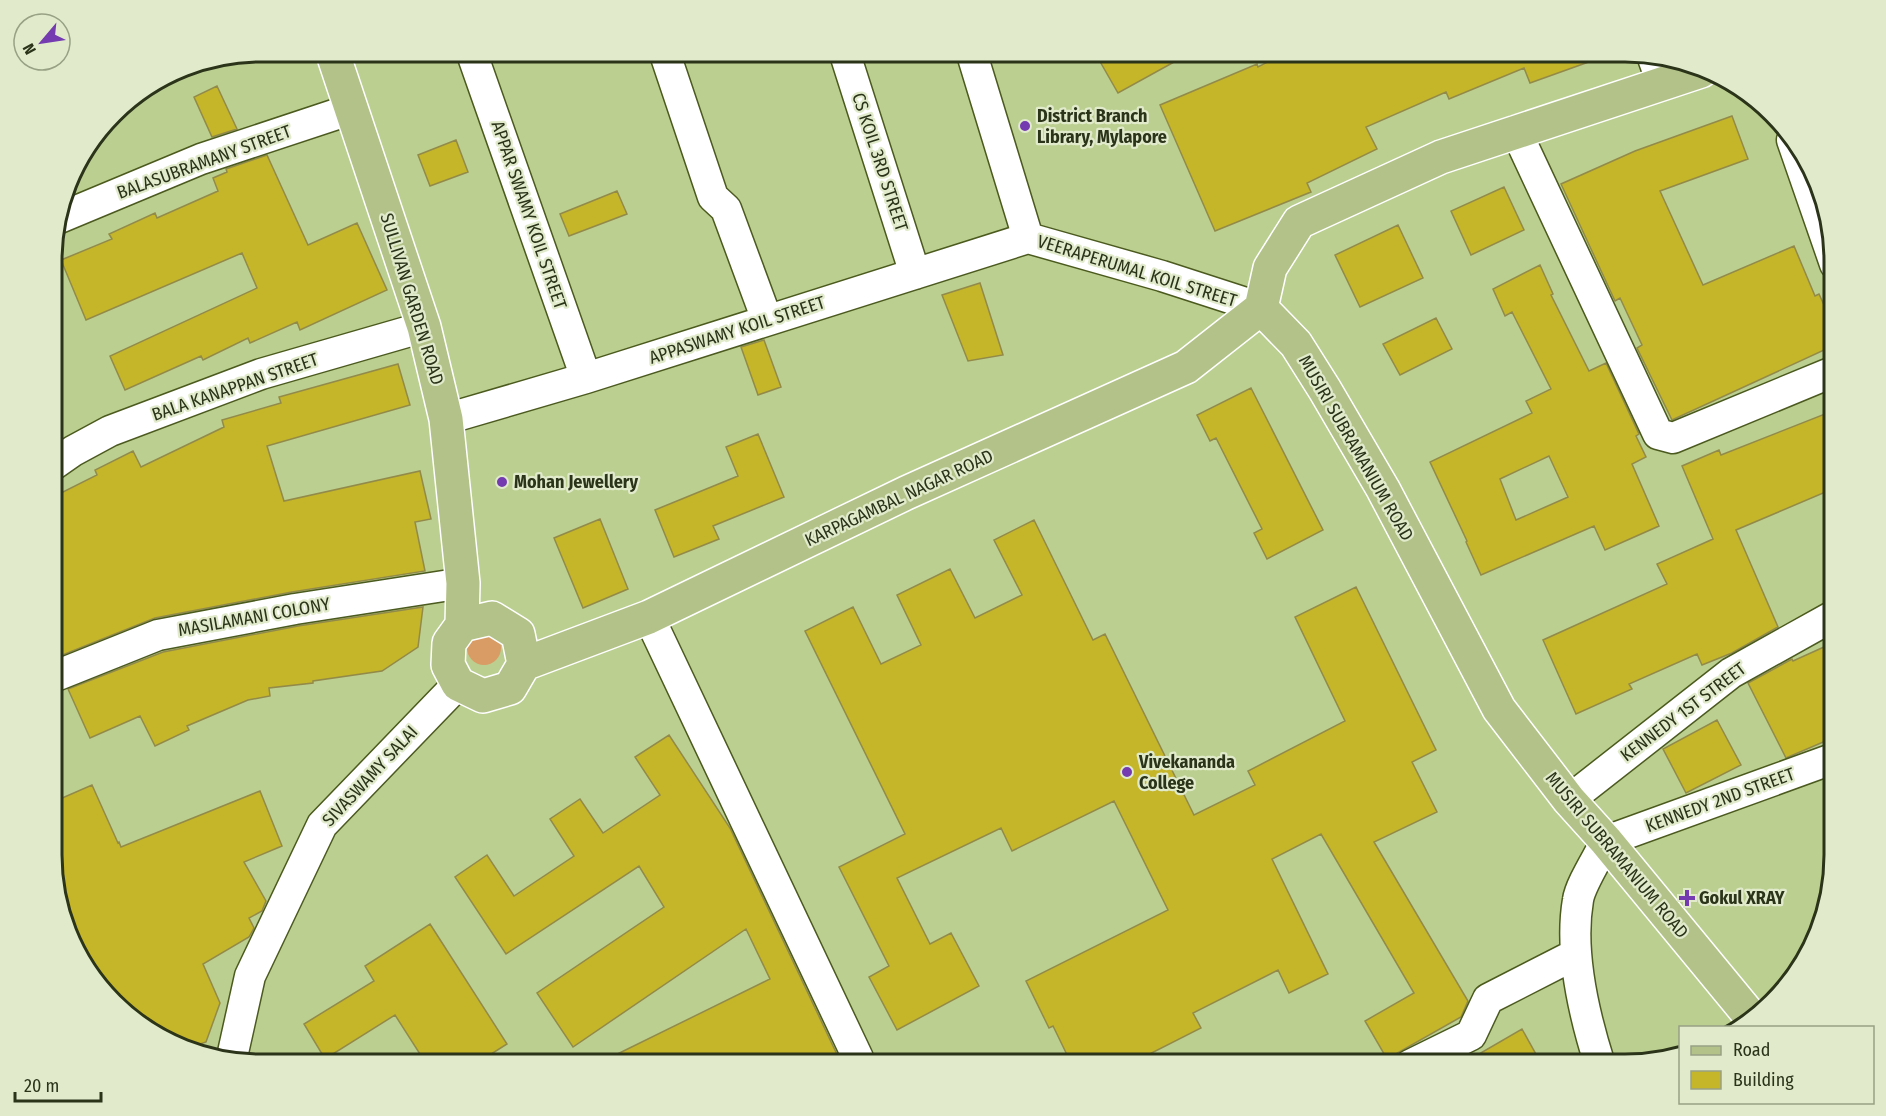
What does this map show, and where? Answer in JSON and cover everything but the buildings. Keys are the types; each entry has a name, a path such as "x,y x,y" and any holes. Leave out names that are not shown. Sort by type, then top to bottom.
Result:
{"main road":[{"name":"SULLIVAN GARDEN ROAD","path":"336,62 424,327 446,419 463,583 462,626"},
{"path":"1261,308 1270,268 1299,222 1441,157 1516,131 1657,71 1685,71"},
{"name":"KARPAGAMBAL NAGAR ROAD","path":"524,664 649,617 906,493 1186,367 1261,308"},
{"name":"MUSIRI SUBRAMANIUM ROAD","path":"1261,308 1296,344 1383,489 1498,709 1569,800 1606,841 1747,1013"},
{"path":"492,618 518,634 524,664 510,688 483,696 458,684 448,665 449,643 462,626 492,618"}],"street":[{"name":"APPAR SWAMY KOIL STREET","path":"475,62 586,378"},
{"path":"668,62 713,197 726,209 766,320"},
{"name":"CS KOIL 3RD STREET","path":"848,62 915,274"},
{"name":"VEERAPERUMAL KOIL STREET","path":"974,62 1028,238 1162,276 1261,308"},
{"name":"BALASUBRAMANY STREET","path":"67,215 201,159 352,109"},
{"path":"1516,131 1658,434 1673,438 1824,375"},
{"path":"1801,166 1822,228"},
{"name":"APPASWAMY KOIL STREET","path":"446,419 586,378 1028,238"},
{"name":"BALA KANAPPAN STREET","path":"62,459 110,431 261,374 424,327"},
{"name":"MASILAMANI COLONY","path":"62,673 158,635 295,609 463,583"},
{"path":"649,617 856,1054"},
{"name":"KENNEDY 1ST STREET","path":"1569,800 1731,673 1824,621"},
{"name":"SIVASWAMY SALAI","path":"233,1053 250,976 322,825 458,684"},
{"name":"KENNEDY 2ND STREET","path":"1606,841 1824,762"},
{"path":"1596,1054 1591,1037 1576,954 1578,898 1606,841"},
{"path":"1432,1054 1471,1035 1488,999 1576,954"}],"shaded area":[{"path":"484,631 496,636 501,648 496,660 484,665 472,660 467,648 472,636"}],"place":[{"name":"District Branch Library, Mylapore","path":"1025,126"},
{"name":"Mohan Jewellery","path":"502,482"},
{"name":"Vivekananda College","path":"1127,772"},
{"name":"Gokul XRAY","path":"1687,898"}]}
